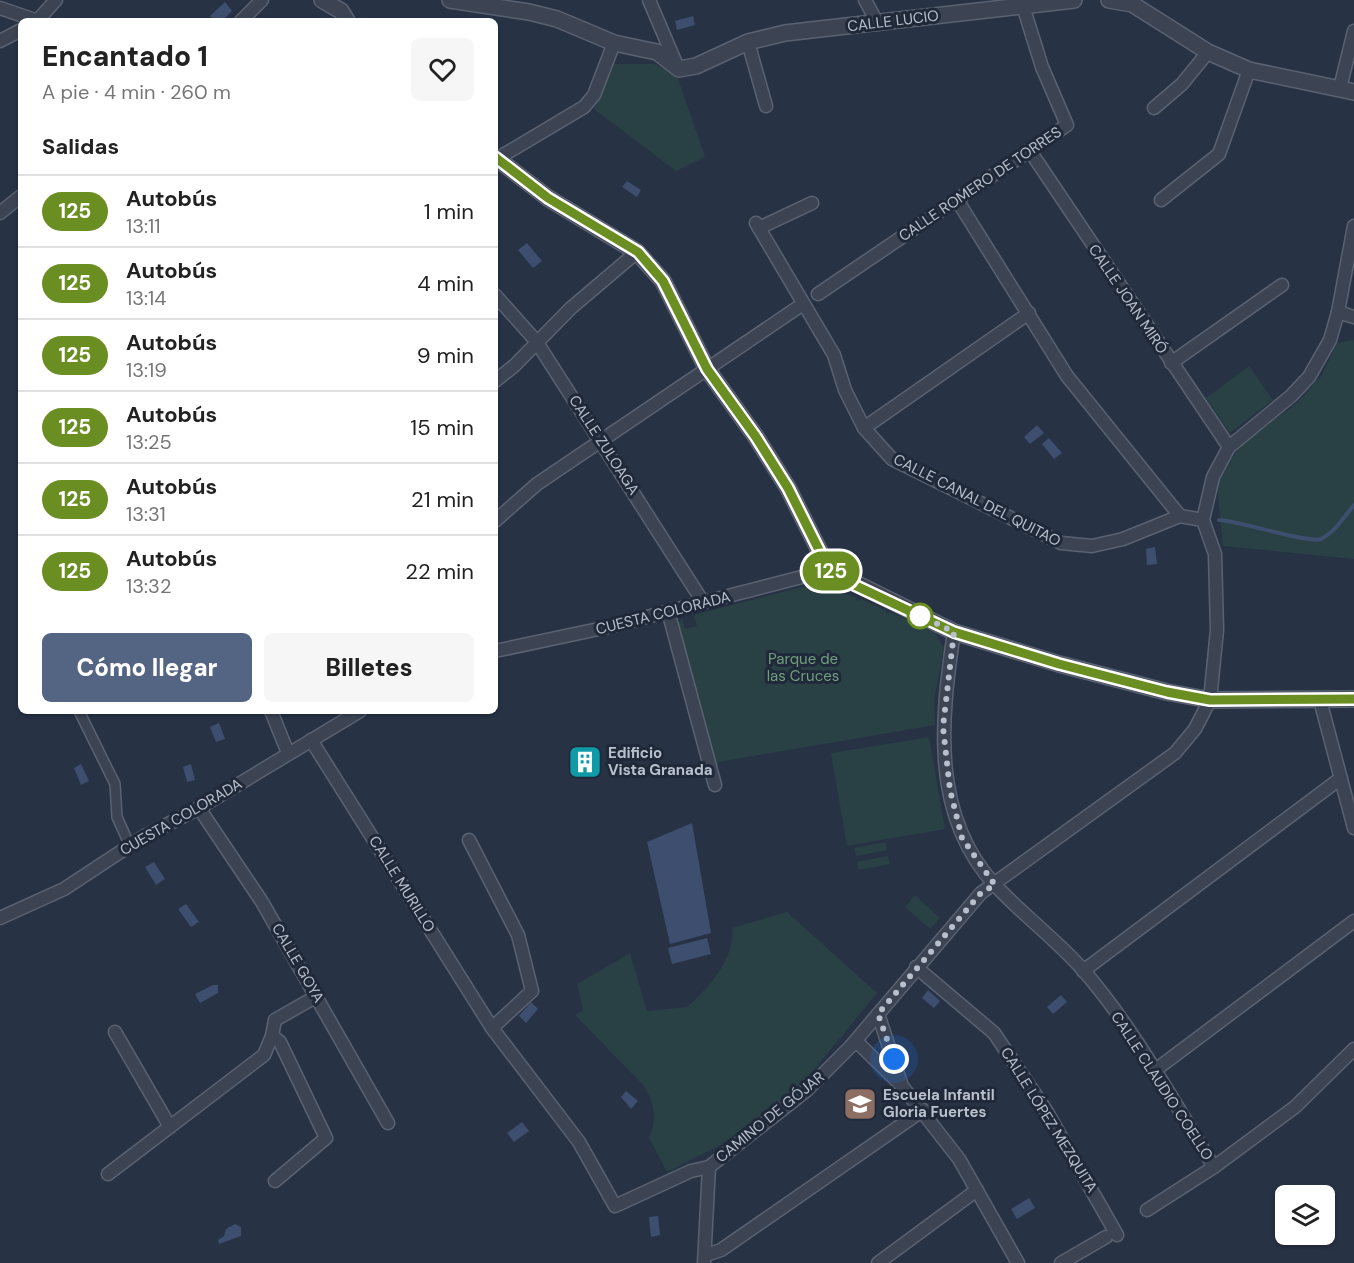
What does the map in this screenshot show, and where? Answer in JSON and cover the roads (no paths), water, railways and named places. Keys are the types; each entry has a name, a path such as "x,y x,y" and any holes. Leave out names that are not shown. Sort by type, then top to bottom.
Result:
{"street":[{"path":"41,18 56,0"},
{"path":"244,18 262,0"},
{"path":"322,0 341,11 345,18"},
{"path":"450,0 557,19 614,43 657,52 679,69"},
{"path":"649,0 679,69"},
{"path":"865,0 878,24"},
{"name":"CALLE LUCIO","path":"679,69 696,66 748,42 785,33 1074,0"},
{"path":"1109,0 1132,4 1208,52 1249,70 1347,90 1354,31"},
{"name":"CALLE ROMERO DE TORRES","path":"818,294 1067,125 1042,67 1023,6"},
{"path":"0,8 29,18"},
{"path":"0,41 18,32"},
{"path":"748,42 766,106"},
{"path":"498,158 584,107 594,95 614,43"},
{"path":"1154,108 1182,84 1208,52"},
{"path":"1161,200 1219,154 1249,70"},
{"name":"CALLE JOAN MIRÓ","path":"1030,151 1228,447"},
{"path":"498,160 548,198 638,252 663,281 707,369 756,437 788,488 829,570 850,583 954,632 1059,664 1167,692 1210,700 1354,699"},
{"path":"0,213 18,198"},
{"path":"957,200 1067,376 1180,516 1203,520"},
{"name":"CALLE CANAL DEL QUITAO","path":"812,203 757,226 834,355 845,390 864,428 892,459 1061,543 1079,546 1102,544 1123,539 1180,516"},
{"path":"1210,700 1217,630 1215,554 1203,520 1213,477 1228,447 1291,396 1309,377 1330,340 1338,312 1354,226"},
{"path":"498,379 514,366 536,341 638,252"},
{"path":"1171,363 1282,285"},
{"name":"CALLE ZULOAGA","path":"498,298 536,341 703,602"},
{"path":"498,518 537,484 803,304"},
{"path":"1338,312 1354,317"},
{"path":"864,428 1029,313"},
{"name":"CUESTA COLORADA","path":"498,650 608,627 829,570"},
{"path":"668,611 715,785"},
{"name":"CALLE CLAUDIO COELLO","path":"954,632 943,727 950,790 962,838 995,885 1083,970 1133,1036 1214,1167"},
{"name":"CAMINO DE GÓJAR","path":"615,1206 692,1171 709,1167 807,1090 856,1041 916,967 981,893 1175,753 1195,729 1210,700"},
{"path":"1320,700 1354,828"},
{"path":"80,714 115,784 117,817 130,846"},
{"path":"272,714 288,753"},
{"name":"CUESTA COLORADA","path":"0,918 64,889 130,846 199,808 355,714"},
{"name":"CALLE MURILLO","path":"311,740 492,1028 579,1142 615,1206"},
{"path":"1083,970 1341,778"},
{"name":"CALLE GOYA","path":"199,808 262,902 388,1123"},
{"path":"469,840 518,935 532,991 492,1028"},
{"path":"1154,1071 1354,921"},
{"name":"CALLE LÓPEZ MEZQUITA","path":"916,967 994,1033 1047,1112 1112,1236 1061,1263"},
{"path":"108,1174 264,1055 273,1036 275,1020 317,996"},
{"path":"878,1014 902,1086"},
{"path":"115,1032 170,1127"},
{"path":"273,1036 280,1042 326,1138 275,1181"},
{"path":"856,1041 923,1110 978,1190 1018,1263"},
{"path":"1147,1210 1214,1167 1295,1107 1354,1049"},
{"path":"877,1063 884,1064 894,1059"},
{"path":"705,1259 923,1110"},
{"path":"705,1259 709,1167"},
{"path":"878,1263 978,1190"}],"water":[{"path":"225,2 232,11 225,18 210,16"},
{"path":"693,16 695,25 677,30 675,21"},
{"path":"627,181 641,190 637,197 622,187"},
{"path":"527,243 542,261 533,268 518,250"},
{"path":"1037,425 1044,433 1030,444 1024,437"},
{"path":"1049,438 1062,453 1054,459 1042,444"},
{"path":"1155,547 1157,564 1147,565 1146,549"},
{"path":"219,723 225,739 216,742 210,727"},
{"path":"81,764 89,781 81,785 74,768"},
{"path":"191,764 195,780 187,782 183,767"},
{"path":"692,823 711,933 670,944 647,842"},
{"path":"154,862 165,879 156,885 145,867"},
{"path":"186,904 199,922 191,927 178,909"},
{"path":"707,938 711,954 672,964 668,948"},
{"path":"213,985 218,985 218,993 200,1003 195,994"},
{"path":"928,990 940,1001 934,1008 922,998"},
{"path":"1061,995 1067,1002 1053,1014 1047,1007"},
{"path":"531,1002 538,1009 526,1023 519,1016"},
{"path":"626,1091 638,1101 631,1109 621,1097"},
{"path":"522,1122 529,1131 514,1142 507,1133"},
{"path":"1029,1198 1035,1208 1017,1219 1011,1209"},
{"path":"658,1216 660,1235 651,1237 649,1217"},
{"path":"235,1224 241,1227 241,1236 219,1244 218,1240 224,1236 226,1229"}],"waterway":[{"path":"1219,520 1314,540 1326,536 1354,505"}],"place":[{"name":"Edificio Vista Granada","path":"585,762"},
{"name":"Escuela Infantil Gloria Fuertes","path":"860,1104"}],"park label":[{"name":"Parque de las Cruces","path":"803,668"}]}
